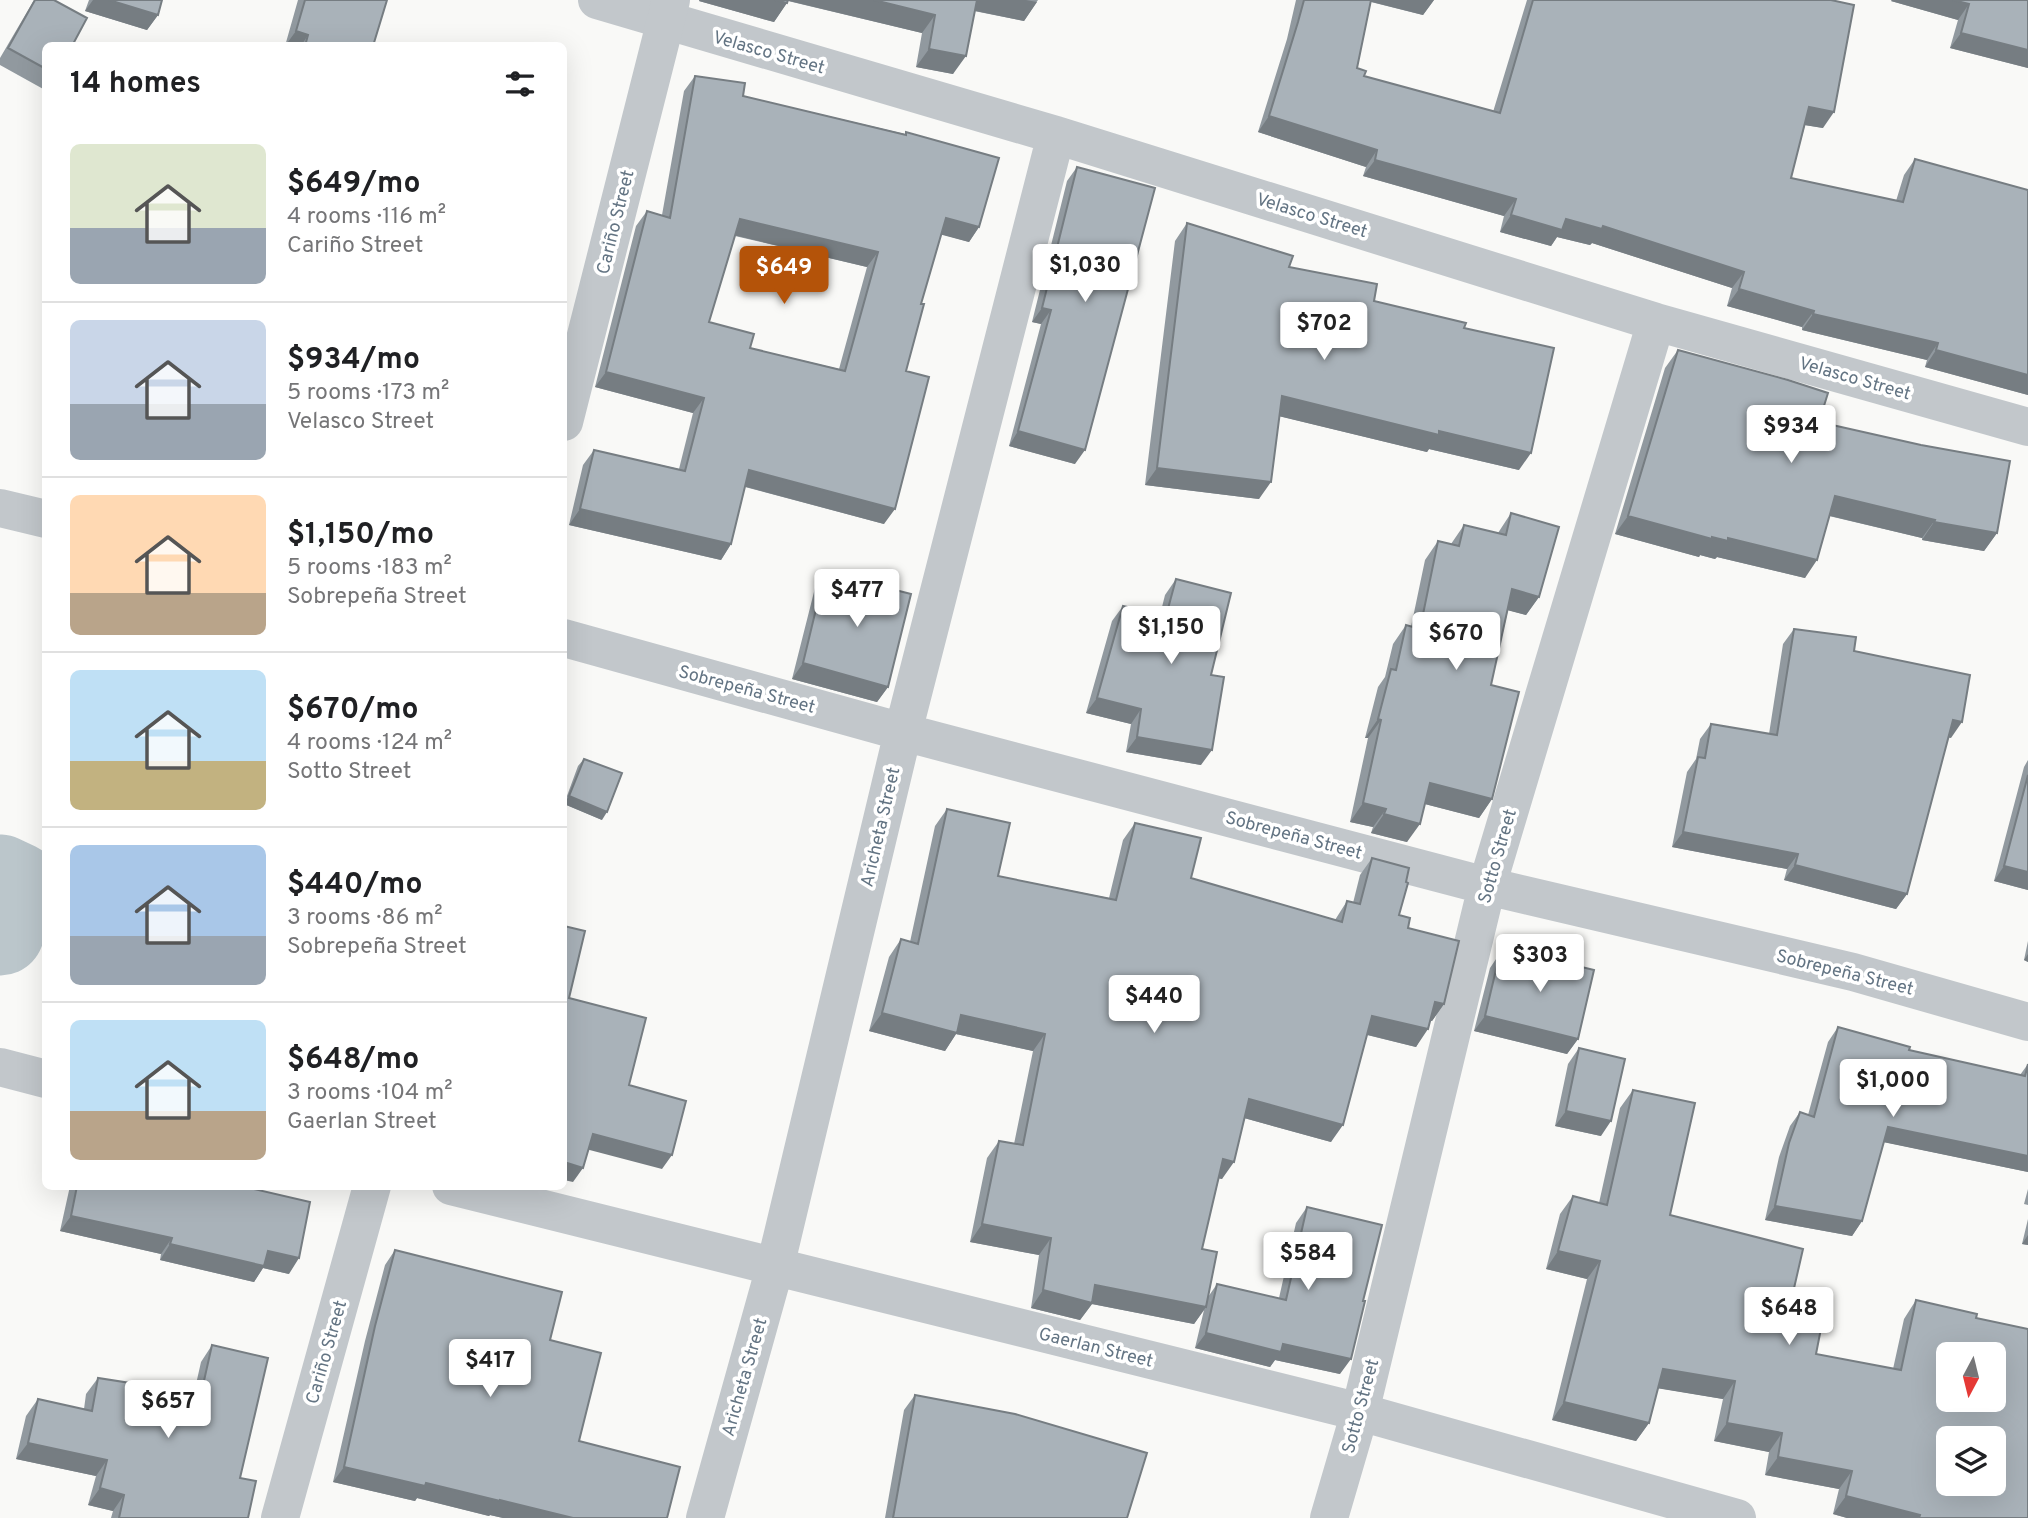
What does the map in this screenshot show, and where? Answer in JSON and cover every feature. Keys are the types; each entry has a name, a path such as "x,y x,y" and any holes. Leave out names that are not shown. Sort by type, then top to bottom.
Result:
{"street":[{"name":"Velasco Street","path":"597,0 669,11 1056,135 1656,321 2028,427"},
{"name":"Cariño Street","path":"567,410 669,11"},
{"name":"Aricheta Street","path":"705,1518 775,1267 903,732 1056,135"},
{"name":"Sotto Street","path":"1329,1518 1360,1412 1487,886 1656,321"},
{"path":"0,508 42,518"},
{"name":"Sobrepeña Street","path":"567,639 903,732 1487,886 1853,972 2028,1022"},
{"path":"0,1067 42,1078"},
{"name":"Cariño Street","path":"280,1518 371,1190"},
{"name":"Gaerlan Street","path":"467,1190 1360,1412 1737,1518"}],"building":[{"path":"35,0 54,0 87,18 74,42 42,42 42,67 8,48"},
{"path":"109,0 162,0 158,15"},
{"path":"305,0 387,0 374,42 306,42 308,35 296,31"},
{"path":"874,0 977,0 966,56 929,49 935,15"},
{"path":"1304,0 1371,0 1357,68 1366,71 1364,76 1500,113 1533,0 1831,0 1854,5 1834,112 1809,107 1791,178 1903,202 1915,159 2028,190 2028,375 1936,350 1938,343 1813,314 1814,311 1739,289 1744,272 1603,226 1602,229 1566,219 1562,230 1511,215 1516,199 1375,160 1377,150 1269,116"},
{"path":"1953,0 2028,0 2028,50 1961,33 1969,4"},
{"path":"695,76 745,83 743,96 906,135 906,132 999,158 979,227 946,218 921,304 924,304 906,371 929,377 895,509 749,470 731,544 580,509 594,450 685,471 704,398 606,372 647,211 670,218","holes":["740,219 878,252 845,371 750,348 754,334 709,322"]},
{"path":"1077,167 1155,188 1085,450 1018,431 1051,310 1042,308"},
{"path":"1187,223 1293,256 1289,267 1377,284 1374,301 1466,323 1464,328 1554,348 1531,453 1439,431 1439,435 1282,396 1271,482 1157,468"},
{"path":"1678,350 1828,393 1819,422 1921,445 2010,461 1997,533 1934,522 1935,520 1835,496 1817,560 1728,538 1728,541 1712,539 1628,516"},
{"path":"1511,513 1559,527 1539,597 1512,589 1491,685 1519,692 1492,799 1430,783 1420,824 1384,814 1386,809 1363,803 1381,720 1378,719 1391,669 1396,670 1406,625 1420,629 1438,541 1459,546 1464,525 1506,535"},
{"path":"825,572 911,594 888,687 803,663"},
{"path":"1176,579 1231,593 1211,675 1224,677 1212,750 1137,737 1141,709 1097,698 1123,606 1166,616"},
{"path":"1794,629 1856,637 1854,651 1970,675 1962,722 1953,720 1907,894 1795,865 1798,854 1683,832 1698,757 1705,758 1711,724 1777,735"},
{"path":"584,759 622,773 607,812 569,796"},
{"path":"2028,775 2028,872 2004,866"},
{"path":"947,809 1010,823 998,876 1116,900 1135,823 1201,838 1191,878 1342,922 1347,901 1360,904 1372,858 1409,868 1408,883 1399,915 1410,918 1408,928 1459,941 1444,1004 1435,1002 1428,1029 1372,1016 1343,1125 1249,1099 1234,1162 1223,1159 1202,1249 1217,1252 1206,1307 1095,1285 1092,1303 1043,1290 1051,1238 982,1224 999,1141 1023,1145 1045,1034 961,1015 957,1033 882,1013 901,939 918,944"},
{"path":"567,927 585,931 569,998 646,1018 629,1085 686,1101 672,1155 593,1134 583,1168 567,1163"},
{"path":"1520,952 1594,970 1578,1039 1485,1016 1500,953 1518,957"},
{"path":"1838,1027 1910,1047 1909,1050 2025,1076 2028,1064 2028,1156 1888,1127 1862,1221 1775,1206 1789,1143 1800,1112 1814,1117"},
{"path":"1579,1048 1625,1059 1611,1121 1566,1111"},
{"path":"1633,1090 1695,1103 1670,1215 1803,1249 1792,1297 1826,1303 1816,1354 1901,1370 1916,1300 1977,1314 1976,1318 2028,1329 2028,1518 1919,1518 1920,1515 1846,1496 1852,1471 1778,1457 1782,1433 1727,1423 1735,1381 1663,1369 1649,1423 1564,1402 1600,1261 1558,1251 1573,1196 1607,1205"},
{"path":"76,1190 258,1190 310,1202 299,1258 268,1251 264,1266 170,1244 172,1238 71,1216"},
{"path":"1307,1207 1382,1225 1351,1359 1283,1344 1281,1352 1206,1333 1217,1284 1286,1300"},
{"path":"395,1250 562,1292 550,1340 601,1353 579,1441 680,1467 667,1518 573,1518 426,1483 425,1486 344,1467"},
{"path":"212,1345 268,1358 240,1478 256,1481 248,1518 119,1518 124,1495 100,1488 107,1460 28,1443 38,1399 92,1411 98,1378 201,1394"},
{"path":"915,1395 1015,1414 1147,1453 1127,1518 893,1518"}],"waterway":[{"path":"0,879 17,887 0,931"}]}
